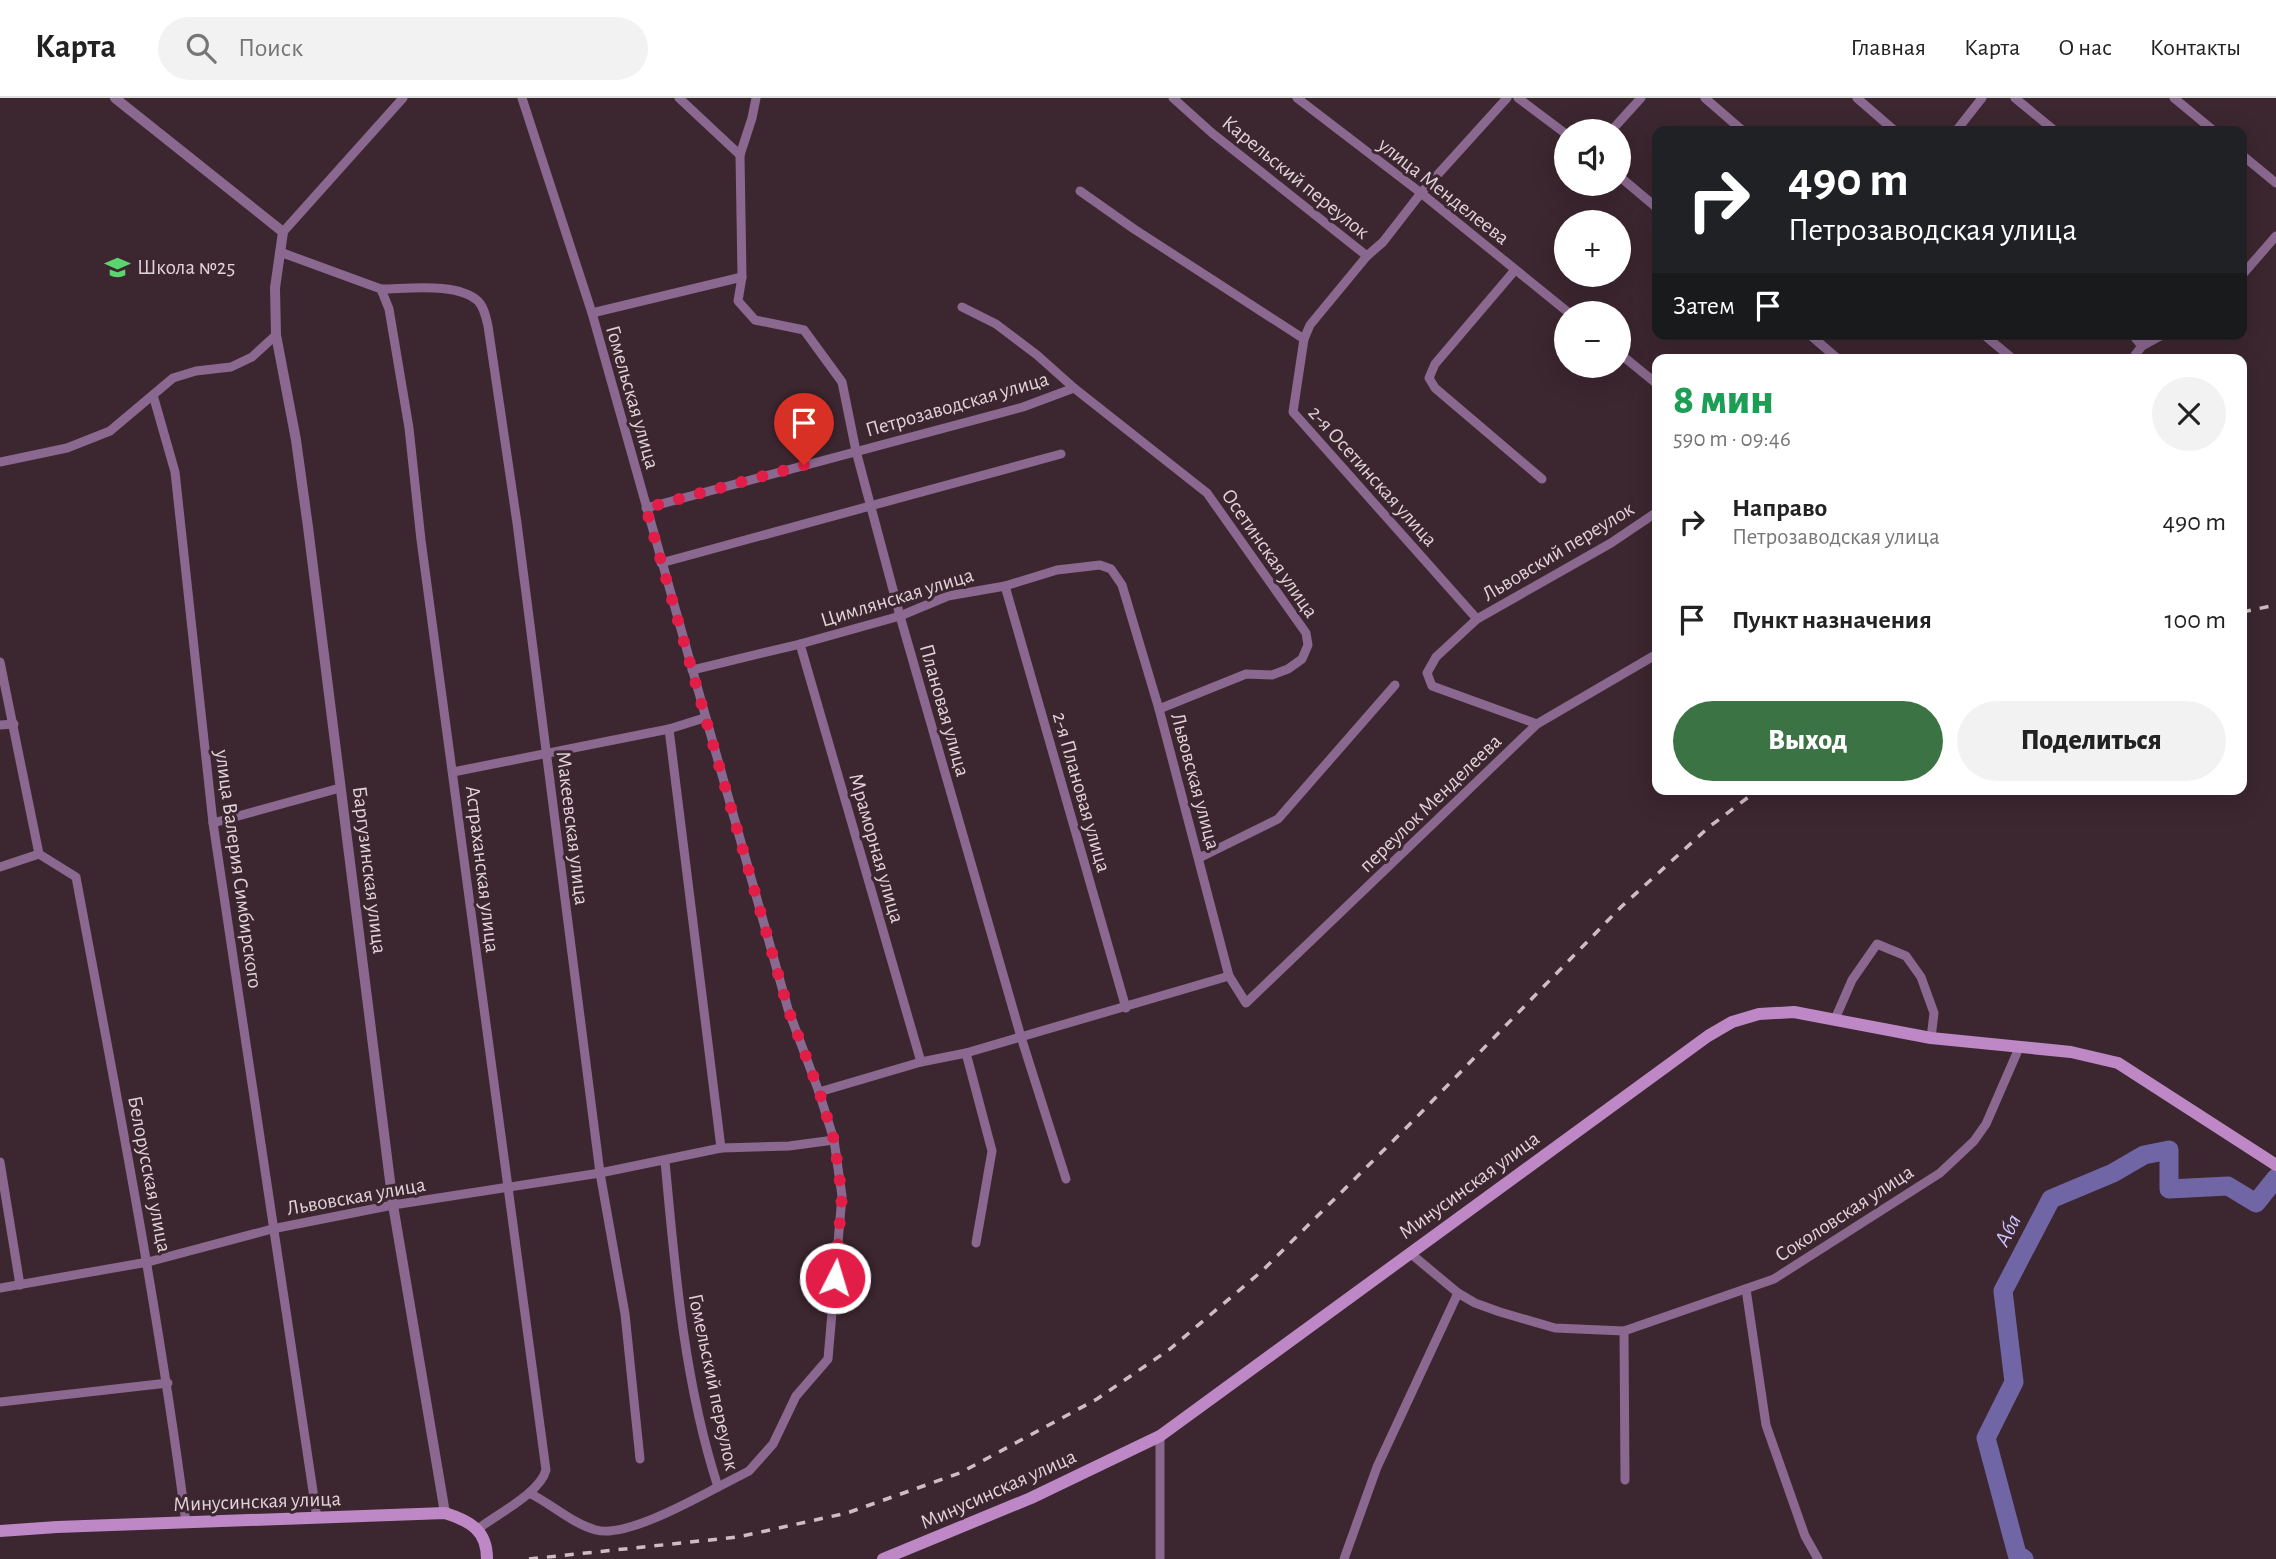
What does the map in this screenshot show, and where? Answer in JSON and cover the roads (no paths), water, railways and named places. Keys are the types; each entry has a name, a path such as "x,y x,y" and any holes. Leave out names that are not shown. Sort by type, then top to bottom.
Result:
{"main road":[{"name":"Минусинская улица","path":"883,1559 901,1556 1160,1436 1633,1089 1724,1027 1759,1014 1794,1012 1931,1038 2071,1052 2118,1063 2276,1165"},
{"name":"Минусинская улица","path":"0,1531 445,1513 478,1529"},
{"path":"478,1529 487,1543 487,1559"}],"street":[{"path":"115,98 283,232 403,98"},
{"name":"Гомельская улица","path":"522,98 592,313 788,1009 834,1140 842,1196 828,1359 796,1396 773,1444 749,1471 718,1487"},
{"path":"679,98 740,155"},
{"path":"592,313 742,277 740,155 756,98"},
{"name":"Карельский переулок","path":"1173,98 1212,133 1367,256"},
{"name":"улица Менделеева","path":"1297,98 1421,193 1554,301"},
{"path":"1080,191 1304,339 1310,325 1367,256 1383,242 1421,193 1507,98"},
{"path":"1518,98 1554,125"},
{"path":"1622,119 1641,98"},
{"path":"1704,98 1737,126"},
{"path":"1857,98 1889,126"},
{"path":"1960,126 1982,98"},
{"path":"2015,98 2048,126"},
{"path":"2174,98 2208,126"},
{"path":"2247,159 2276,183"},
{"path":"1631,186 1652,204"},
{"name":"Баргузинская улица","path":"283,232 275,288 275,335 296,440 393,1205 445,1513"},
{"path":"2247,269 2276,236"},
{"path":"280,252 381,289"},
{"path":"1515,270 1435,364 1429,378 1435,388 1542,479"},
{"name":"Плановая улица","path":"742,277 738,301 755,320 804,330 842,382 856,451 900,616 1021,1037 1066,1179"},
{"name":"Макеевская улица","path":"381,289 457,290 479,301 485,312 517,523 600,1173 625,1314 640,1459"},
{"name":"Астраханская улица","path":"381,289 389,309 409,428 423,554 546,1470 543,1480 529,1493 478,1529"},
{"name":"Осетинская улица","path":"962,307 996,324 1037,355 1074,388 1206,493 1306,633 1308,645 1302,659 1288,669 1272,675 1246,674 1159,709"},
{"path":"0,461 67,448 110,431 173,378 196,371 231,366 252,357 275,335"},
{"name":"2-я Осетинская улица","path":"1304,339 1293,412 1477,619"},
{"path":"1816,340 1832,354"},
{"path":"1990,340 2007,354"},
{"path":"2137,340 2142,346"},
{"path":"2136,354 2142,346 2153,340"},
{"path":"1631,363 1652,380"},
{"name":"Петрозаводская улица","path":"646,508 1023,407 1074,388"},
{"name":"улица Валерия Симбирского","path":"153,395 175,472 213,822 317,1518"},
{"path":"661,563 1060,454"},
{"name":"Львовский переулок","path":"1537,724 1432,686 1427,673 1436,657 1477,619 1611,543 1652,515"},
{"name":"Цимлянская улица","path":"692,670 900,616 947,596 1005,586 1057,570 1100,565 1111,569"},
{"name":"Львовская улица","path":"1111,569 1122,585 1159,709 1229,976 1246,1003"},
{"name":"2-я Плановая улица","path":"1005,586 1126,1008"},
{"name":"Мраморная улица","path":"800,644 921,1062"},
{"name":"переулок Менделеева","path":"1246,1003 1537,724 1652,657"},
{"path":"0,662 39,854 0,867"},
{"path":"1199,858 1278,819 1395,685"},
{"path":"453,772 669,729 704,718"},
{"path":"0,725 14,724"},
{"path":"669,729 721,1148"},
{"path":"213,822 340,788"},
{"name":"Белорусская улица","path":"39,854 76,877 148,1262 168,1383 186,1523"},
{"path":"1835,1019 1852,981 1877,944 1906,956 1921,977 1934,1013 1931,1038"},
{"path":"819,1091 921,1062 967,1053 1229,976"},
{"name":"Соколовская улица","path":"1410,1253 1458,1293 1500,1312 1555,1328 1624,1331 1790,1271 1940,1173 1974,1141 1986,1124 2019,1048"},
{"path":"967,1053 992,1151 976,1243"},
{"name":"Львовская улица","path":"0,1288 148,1262 272,1229 393,1205 600,1173 721,1148 789,1146 834,1140"},
{"name":"Гомельский переулок","path":"529,1493 544,1500 568,1518 598,1531 625,1528 669,1512 718,1487 705,1445 676,1285 665,1161"},
{"path":"0,1162 20,1285"},
{"path":"1746,1289 1766,1425 1805,1536 1818,1559"},
{"path":"1344,1559 1377,1467 1458,1293"},
{"path":"1624,1331 1625,1480"},
{"path":"0,1402 168,1383"},
{"path":"1160,1436 1160,1559"}],"waterway":[{"name":"Аба","path":"2024,1559 2017,1554 1986,1438 2014,1382 2003,1291 2051,1199 2113,1173 2144,1155 2169,1150 2169,1189 2228,1186 2256,1203 2276,1178"}],"railway":[{"path":"2247,611 2276,605"},
{"path":"529,1559 738,1537 847,1513 960,1473 1097,1399 1170,1349 1262,1271 1409,1125 1621,907 1709,827 1751,795"}],"place":[{"name":"Школа №25","path":"117,267"}]}
